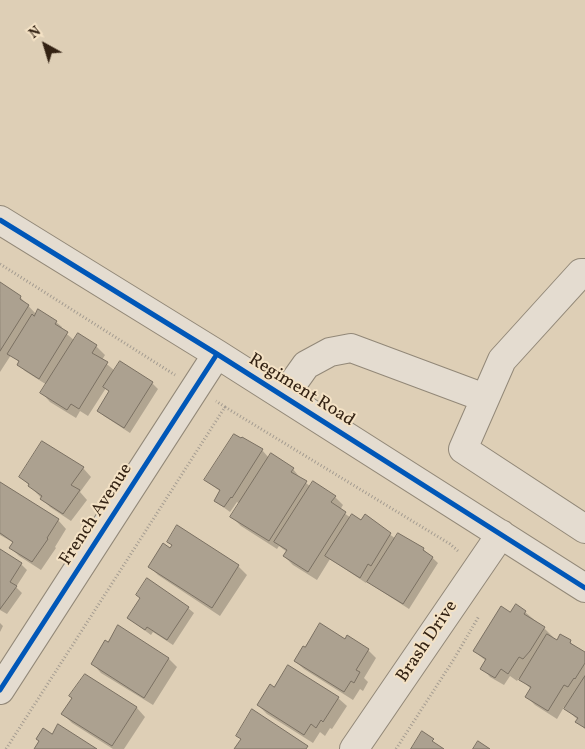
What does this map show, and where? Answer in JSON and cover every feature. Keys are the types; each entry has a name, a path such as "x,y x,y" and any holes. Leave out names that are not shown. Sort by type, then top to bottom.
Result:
{"street":[{"name":"Regiment Road","path":"0,220 284,396 585,588"},
{"path":"585,273 581,273 502,360 463,450 585,529"},
{"path":"284,396 306,365 330,352 351,348 485,398"},
{"name":"French Avenue","path":"0,690 217,354"},
{"name":"Brash Drive","path":"354,749 501,534"}],"path":[{"path":"224,407 450,544"}],"building":[{"path":"0,282 21,296 20,299 29,305 0,351"},
{"path":"38,309 57,321 55,324 68,332 39,379 17,365 19,361 7,354 32,314 34,316"},
{"path":"78,333 97,345 92,353 108,362 79,409 71,404 67,410 40,393"},
{"path":"120,361 153,382 124,428 97,411 109,391 103,387"},
{"path":"234,434 263,449 232,498 224,507 214,501 220,490 204,480"},
{"path":"42,441 84,467 71,485 80,490 63,514 40,499 42,496 19,477"},
{"path":"271,453 294,468 291,472 307,481 269,541 230,517"},
{"path":"313,481 336,496 331,502 346,512 308,572 283,556 287,550 274,542"},
{"path":"0,482 59,519 32,562 9,548 13,542 0,533"},
{"path":"352,514 361,520 365,514 391,533 371,566 368,564 360,578 325,556"},
{"path":"177,525 239,565 212,608 148,567 163,543 170,548 172,545 167,542"},
{"path":"398,533 424,548 423,550 433,557 403,604 367,582"},
{"path":"0,549 22,563 10,582 17,586 0,609"},
{"path":"147,578 189,607 167,640 147,627 145,630 127,618 140,598 136,595"},
{"path":"516,604 526,611 524,614 545,627 523,659 519,657 508,674 501,669 495,678 480,669 486,659 473,651 501,606 510,612"},
{"path":"320,623 345,639 347,635 369,649 356,670 360,672 354,683 351,681 344,692 294,661"},
{"path":"118,625 169,658 144,698 91,664 105,640 108,642"},
{"path":"547,634 557,640 560,634 571,640 570,643 585,652 585,663 575,679 568,687 564,685 548,711 525,697 531,687 519,680"},
{"path":"288,665 339,697 323,722 321,720 316,728 311,724 304,735 257,705 270,684 274,687"},
{"path":"85,674 137,707 112,746 61,714 72,698 69,696"},
{"path":"585,676 585,728 575,722 578,718 564,709"},
{"path":"252,709 308,746 306,749 234,749 241,739 236,736"},
{"path":"58,724 97,749 34,749 39,741 36,739 43,728 52,734"},
{"path":"422,731 434,739 432,741 444,749 411,749"},
{"path":"478,741 490,749 473,749"}],"cycle path":[{"path":"0,220 217,354 585,588"},
{"path":"0,690 217,354"}]}
